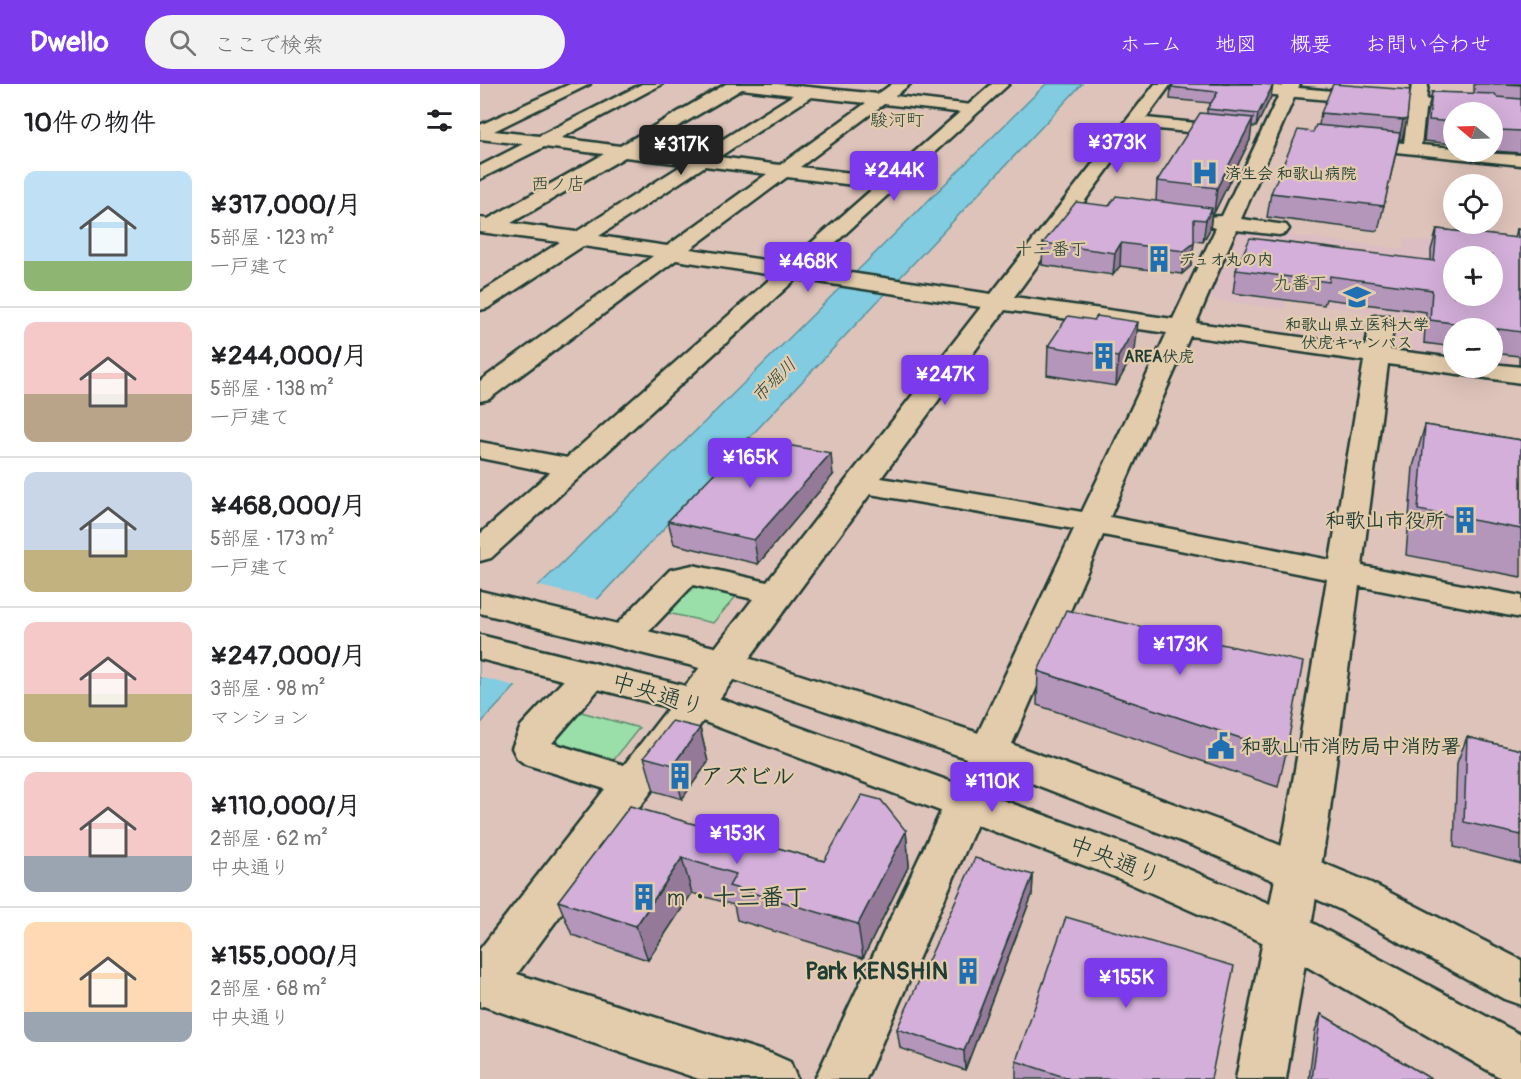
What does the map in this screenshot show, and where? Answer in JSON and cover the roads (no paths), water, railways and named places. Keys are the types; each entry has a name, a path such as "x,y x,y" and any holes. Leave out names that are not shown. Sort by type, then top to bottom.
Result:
{"main road":[{"path":"480,132 582,84"},
{"path":"480,173 654,84"},
{"path":"734,84 974,109"},
{"path":"484,227 624,151 740,84"},
{"path":"480,393 902,84"},
{"path":"480,551 887,183 1001,84"},
{"path":"772,1079 481,985 858,483 1162,84"},
{"path":"1206,84 1290,88 1418,104 1521,113"},
{"path":"1412,149 1420,84"},
{"path":"840,1079 1179,328 1230,223 1276,136 1290,88"},
{"path":"480,303 808,92"},
{"path":"1134,122 1276,136"},
{"path":"480,132 887,183"},
{"path":"1341,142 1521,160"},
{"path":"1071,204 1094,206"},
{"path":"1196,219 1279,229"},
{"path":"484,227 582,238 997,302 1443,364"},
{"path":"1261,1079 1299,871 1346,574 1382,321"},
{"path":"1503,373 1521,375"},
{"path":"480,450 573,468"},
{"path":"858,483 1091,524 1521,607"},
{"path":"609,633 682,577 693,575 775,594"},
{"path":"480,602 725,663 989,751 1299,871 1407,922 1521,984"},
{"name":"中央通り","path":"480,646 669,694 1144,870 1287,932 1521,1062"},
{"path":"575,671 535,736 531,748 539,754 634,783"}],"water":[{"name":"市堀川","path":"1046,84 1082,84 480,724 480,641 557,568"}],"place":[{"name":"済生会 和歌山病院","path":"1205,173"},
{"name":"デュオ丸の内","path":"1159,259"},
{"name":"和歌山県立医科大学 伏虎キャンパス","path":"1357,297"},
{"name":"AREA伏虎","path":"1104,356"},
{"name":"和歌山市役所","path":"1465,520"},
{"name":"和歌山市消防局中消防署","path":"1221,746"},
{"name":"アズビル","path":"680,776"},
{"name":"ｍ・十三番丁","path":"644,897"},
{"name":"Park KENSHIN","path":"968,971"}],"district":[{"name":"駿河町","path":"897,120"},
{"name":"西ノ店","path":"558,184"},
{"name":"十二番丁","path":"1051,249"},
{"name":"九番丁","path":"1300,283"}]}
